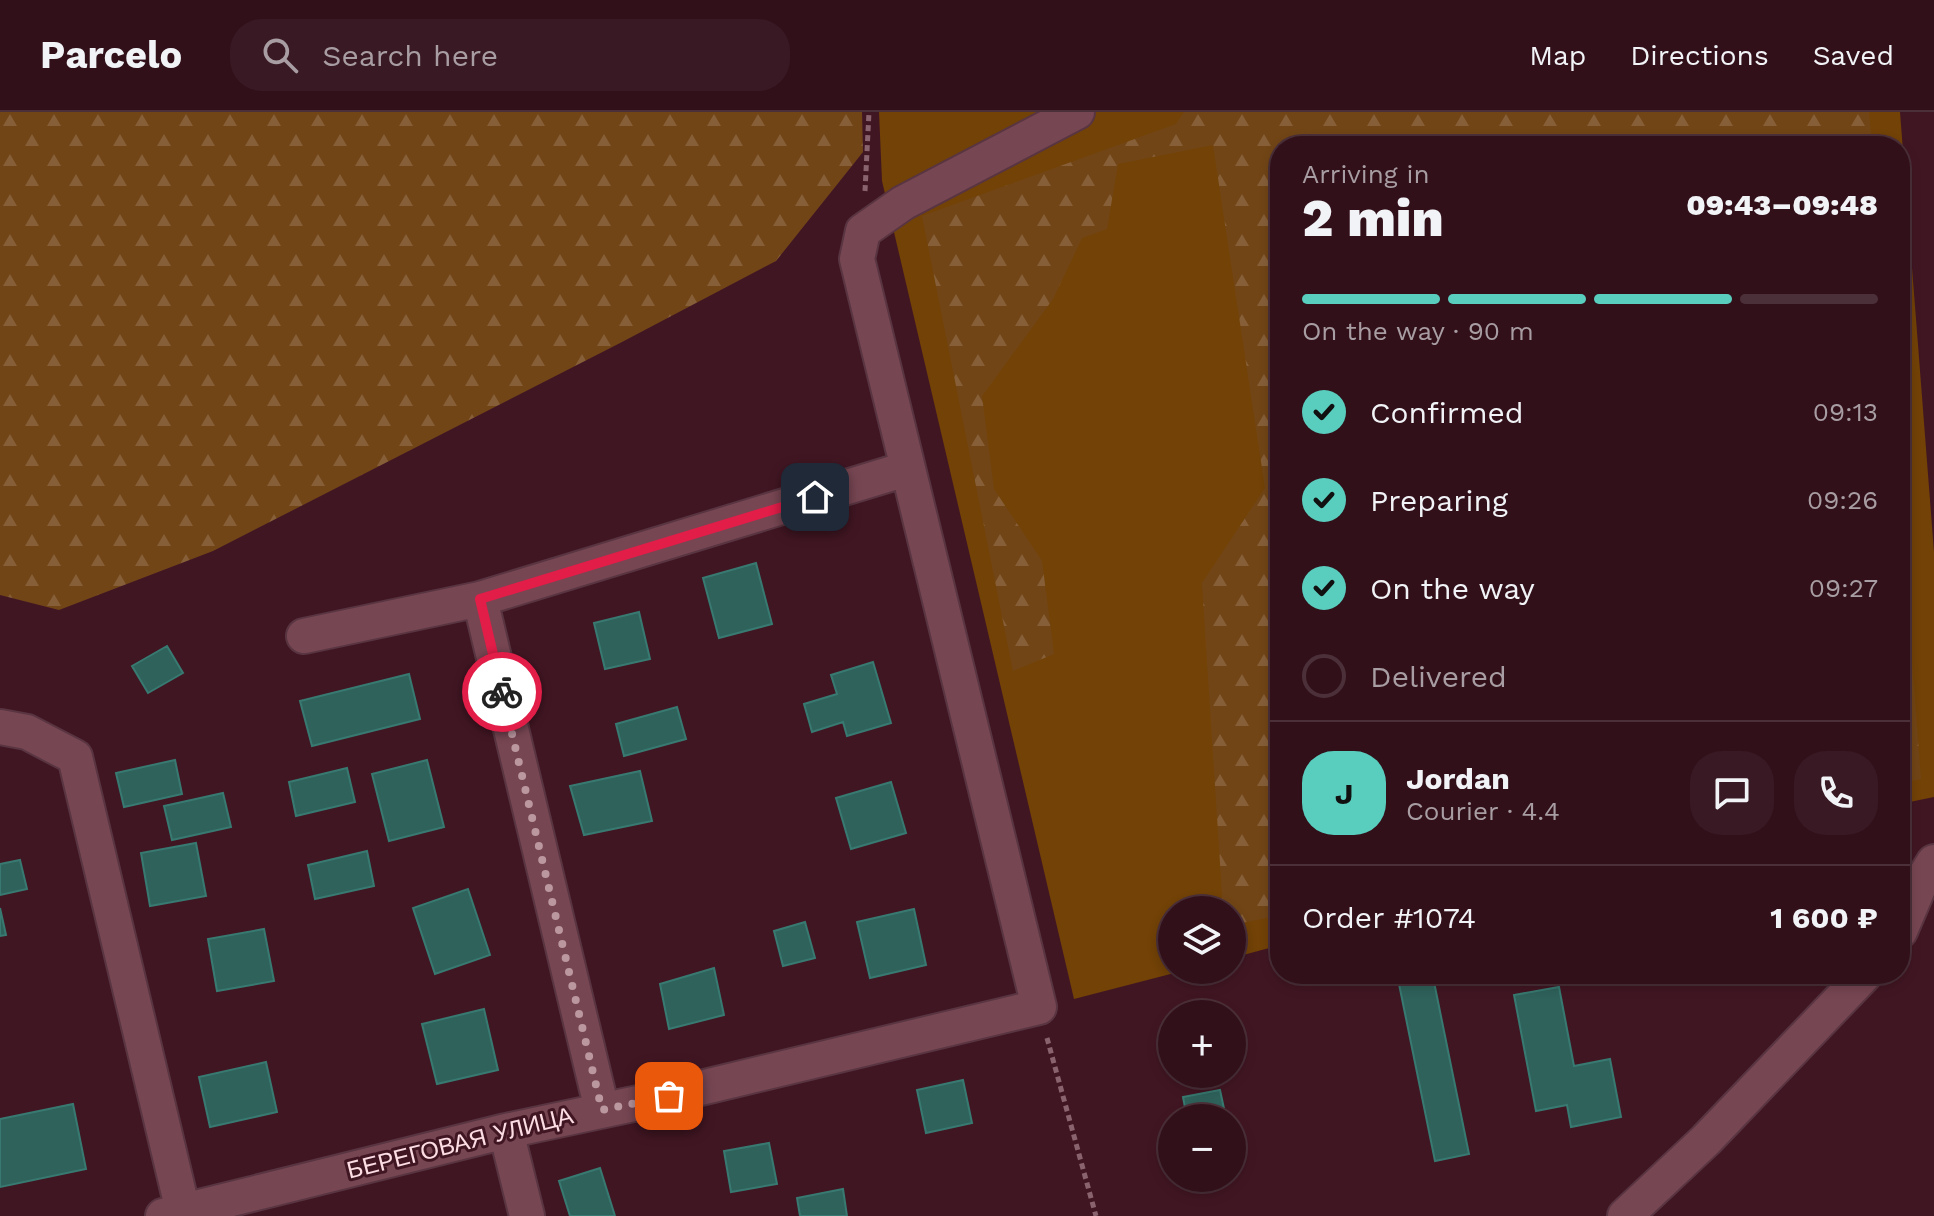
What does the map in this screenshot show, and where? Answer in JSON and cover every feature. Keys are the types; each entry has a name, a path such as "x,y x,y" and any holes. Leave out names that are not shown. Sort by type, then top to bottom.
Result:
{"street":[{"path":"1039,1007 857,259 863,231 903,203 1077,112"},
{"path":"304,636 480,599 906,469"},
{"path":"480,599 602,1110"},
{"path":"0,727 27,732 75,757 173,1214"},
{"path":"1910,908 1934,862"},
{"path":"1625,1216 1706,1140 1855,984"},
{"name":"БЕРЕГОВАЯ УЛИЦА","path":"173,1214 506,1131 1039,1007"},
{"path":"506,1131 527,1216"}],"path":[{"path":"863,231 869,112"},
{"path":"1039,1007 1096,1216"}],"shaded area":[{"path":"879,112 1900,112 1902,136 1270,136 1270,948 1246,954 1246,896 1158,896 1158,977 1074,999 882,181"},
{"path":"1910,241 1934,552 1934,797 1910,802"}],"green space":[{"path":"0,112 862,112 863,152 776,261 213,551 59,610 0,595"},
{"path":"1184,112 1869,112 1871,136 1270,136 1270,917 1246,922 1246,896 1222,896 1202,583 1265,488 1213,145 1118,164 1107,229 1082,238 1053,299 982,396 994,489 1042,561 1054,654 1013,671 922,216 1176,124"},
{"path":"1910,637 1921,779 1910,781"}],"building":[{"path":"756,563 772,624 719,638 703,578"},
{"path":"639,612 650,659 605,669 594,623"},
{"path":"167,646 183,673 148,693 132,666"},
{"path":"873,662 891,723 847,736 843,722 812,732 804,704 837,694 831,675"},
{"path":"409,674 420,719 312,746 300,701"},
{"path":"677,707 686,739 624,756 616,724"},
{"path":"175,760 182,794 124,807 116,773"},
{"path":"427,760 444,827 389,841 372,774"},
{"path":"347,768 355,802 296,816 289,782"},
{"path":"640,771 652,821 584,835 570,786"},
{"path":"891,782 906,833 851,849 836,798"},
{"path":"223,793 231,827 172,840 164,806"},
{"path":"196,843 206,896 150,906 141,853"},
{"path":"367,851 374,886 315,899 308,865"},
{"path":"20,860 27,889 0,895 0,864"},
{"path":"468,889 490,955 435,974 413,908"},
{"path":"0,908 6,935 0,936"},
{"path":"914,909 926,965 870,978 857,922"},
{"path":"805,922 815,958 783,966 774,931"},
{"path":"264,929 274,981 217,991 208,939"},
{"path":"714,968 724,1015 669,1029 660,984"},
{"path":"1399,984 1434,984 1469,1154 1435,1161"},
{"path":"1559,987 1574,1066 1610,1059 1621,1117 1571,1127 1567,1105 1536,1111 1514,995"},
{"path":"484,1009 498,1070 437,1084 422,1024"},
{"path":"266,1062 277,1112 210,1127 199,1077"},
{"path":"963,1080 972,1123 926,1133 917,1090"},
{"path":"1220,1090 1223,1104 1184,1104 1183,1097"},
{"path":"73,1104 86,1169 0,1187 0,1119"},
{"path":"769,1143 777,1184 731,1192 724,1151"},
{"path":"600,1168 615,1216 570,1216 559,1181"},
{"path":"843,1189 847,1216 800,1216 797,1198"}],"way so far":[{"path":"502,692 602,1110 669,1096"}],"route":[{"path":"502,692 480,599 815,497"}]}
